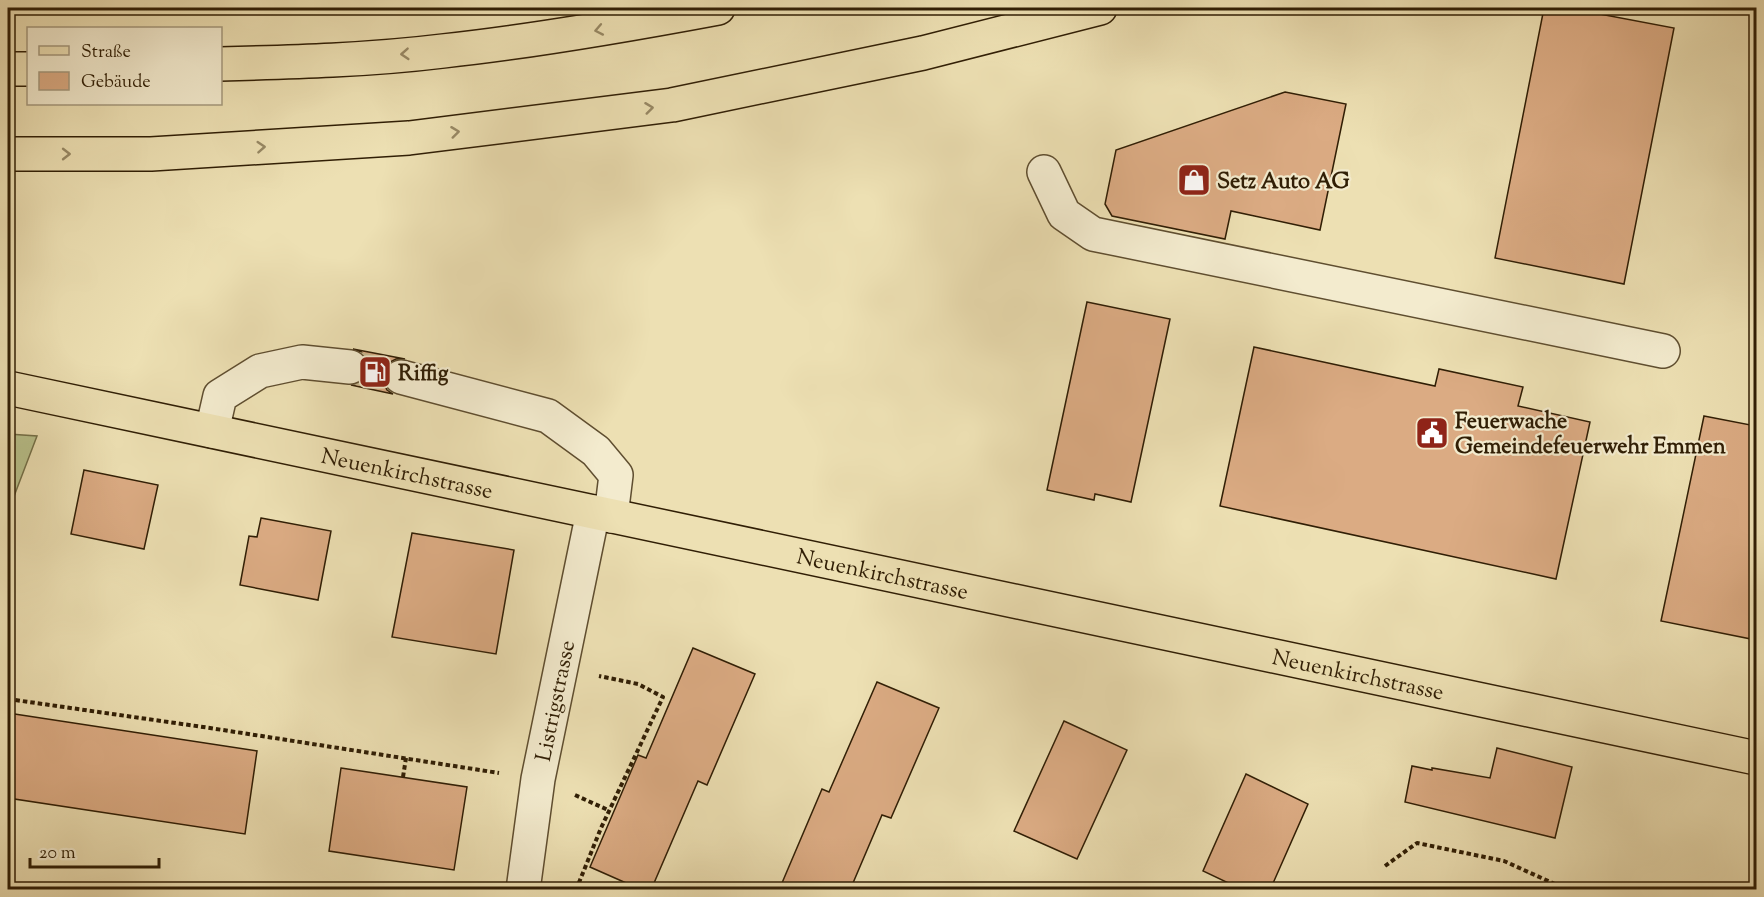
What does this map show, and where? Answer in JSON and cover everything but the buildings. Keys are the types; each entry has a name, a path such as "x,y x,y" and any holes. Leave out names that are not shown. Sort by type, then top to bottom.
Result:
{"main road":[{"path":"222,64 317,61 442,52 583,33 718,8"},
{"path":"8,154 151,154 409,138 672,105 923,53 1100,8"},
{"path":"8,69 27,69"},
{"name":"Neuenkirchstrasse","path":"8,388 1756,758"}],"street":[{"path":"1044,172 1064,214 1092,234 1663,351"},
{"path":"212,431 220,396 260,371 302,362 350,367"},
{"name":"Listrigstrasse","path":"401,377 548,416 596,451 616,475 602,514 560,670 538,779 523,890"}],"path":[{"path":"560,670 638,684 663,697 604,819 576,890"},
{"path":"8,699 538,779"},
{"path":"404,777 406,758"},
{"path":"1385,866 1417,843 1504,861 1568,890"}],"green space":[{"path":"8,434 37,436 8,512"}],"tunnel":[{"path":"350,367 401,377"}],"place":[{"name":"Setz Auto AG","path":"1194,180"},
{"name":"Riffig","path":"375,372"},
{"name":"Feuerwache Gemeindefeuerwehr Emmen","path":"1432,433"}]}
